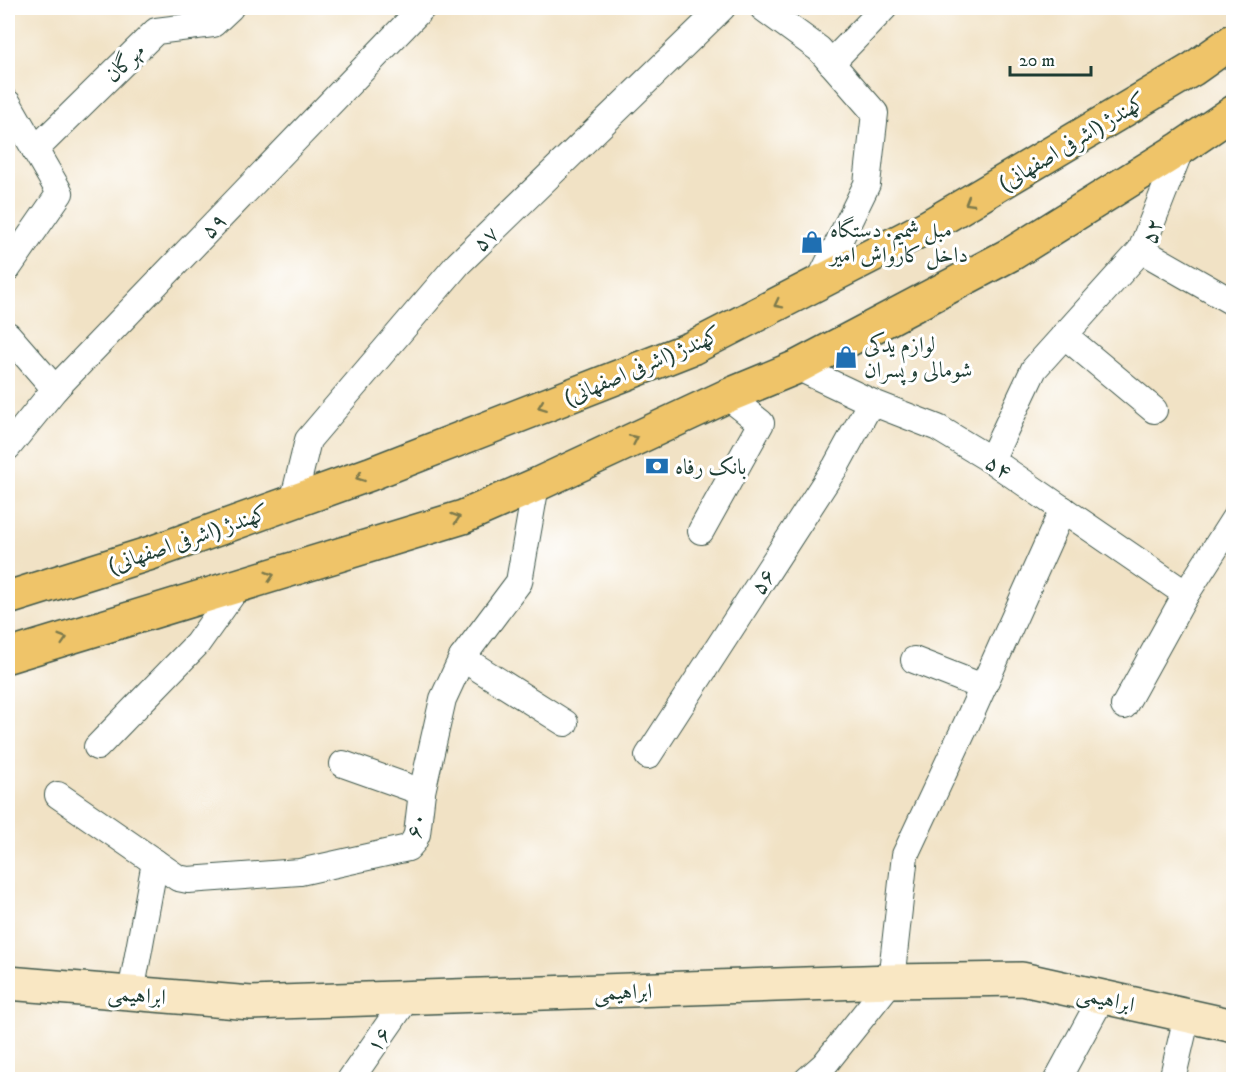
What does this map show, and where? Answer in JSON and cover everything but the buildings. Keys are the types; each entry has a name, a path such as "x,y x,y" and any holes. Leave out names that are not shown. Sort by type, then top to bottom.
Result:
{"main road":[{"name":"کهندژ (اشرفی اصفهانی)","path":"8,598 151,554 369,474 692,348 929,226 1193,69 1233,40"},
{"path":"8,656 463,517 536,485 727,396 797,367 1013,253 1181,148 1233,112"},
{"name":"ابراهیمی","path":"8,983 251,1003 891,981 1022,979 1233,1026"}],"street":[{"name":"مهرگان","path":"34,150 156,31 213,24 230,8"},
{"name":"۵۹","path":"8,447 55,389 422,8"},
{"name":"۵۷","path":"293,502 308,440 458,264 722,8"},
{"path":"762,8 819,50 875,113 867,184 819,282"},
{"path":"831,63 884,8"},
{"path":"8,103 60,194 8,268"},
{"name":"۵۲","path":"1181,148 1141,249 1233,303"},
{"path":"991,460 1034,369 1141,249"},
{"path":"8,335 55,389"},
{"path":"1064,335 1154,410"},
{"name":"۵۴","path":"797,367 871,402 938,428 991,460 1185,594"},
{"path":"701,531 761,423 727,396"},
{"name":"۵۶","path":"648,756 829,476 871,402"},
{"name":"۶۰","path":"58,795 178,878 188,880 300,872 408,848 417,834 422,792 442,699 462,658 519,582 536,485"},
{"path":"807,1080 824,1065 891,981 905,855 1063,509"},
{"path":"1124,706 1185,594 1233,519"},
{"path":"97,747 197,644 239,585"},
{"path":"462,658 565,723"},
{"path":"914,660 983,687"},
{"path":"343,764 422,792"},
{"path":"130,993 156,862"},
{"path":"1057,1080 1102,996"},
{"name":"۱۶","path":"350,1080 407,998"},
{"path":"1172,1080 1186,1016"}],"place":[{"name":"مبل شمیم. دستگاه داخل کارواش امیر","path":"812,242"},
{"name":"لوازم یدکی شومالی و پسران","path":"846,357"},
{"name":"بانک رفاه","path":"657,466"}]}
